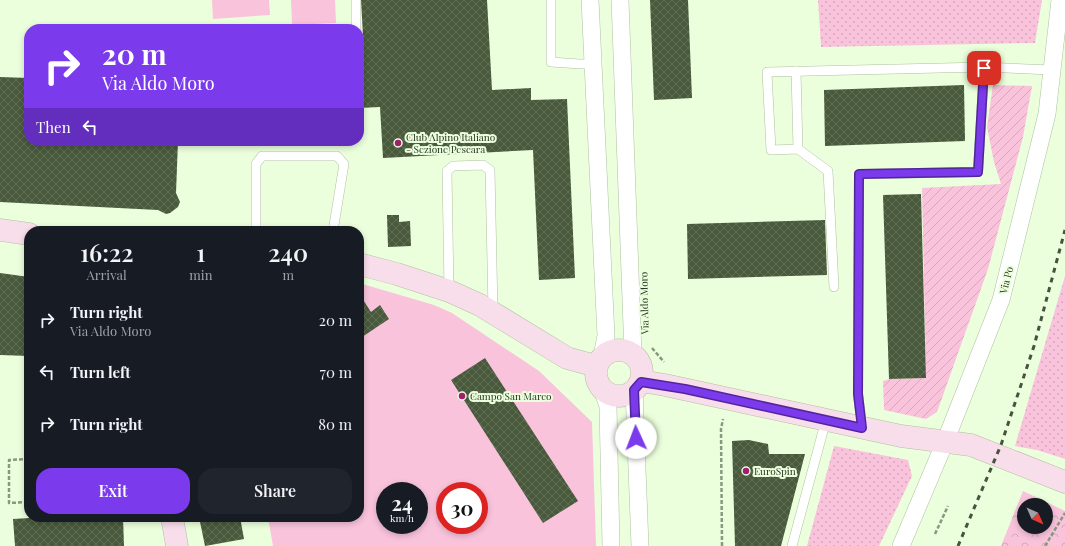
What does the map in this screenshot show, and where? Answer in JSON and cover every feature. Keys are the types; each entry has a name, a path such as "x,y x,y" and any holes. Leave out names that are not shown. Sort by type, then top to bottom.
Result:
{"street":[{"path":"590,0 606,336 595,374 597,382 602,389 608,394 621,396 637,386 665,385 901,436 977,446 1065,482"},
{"name":"Via Aldo Moro","path":"620,0 642,350"},
{"name":"Via Po","path":"901,546 945,442 1001,300 1047,114 1060,0"},
{"path":"0,230 24,233"},
{"path":"364,265 449,290 493,312 567,358 599,361"},
{"path":"599,361 607,352 621,349 642,350 639,360 642,367 642,374 637,386 640,546"},
{"path":"602,389 608,406 611,546"},
{"path":"173,522 177,546"}],"lane":[{"path":"356,0 356,24"},
{"path":"551,0 551,62 592,64"},
{"path":"862,428 858,394 859,174 978,172 984,68"},
{"path":"834,287 828,171 798,149 771,150 767,72 984,68 1052,70"},
{"path":"796,71 798,149"},
{"path":"256,226 256,164 262,156 337,156 344,164 334,226"},
{"path":"449,290 447,172 453,166 483,164 490,170 493,312"},
{"path":"792,546 826,420"}],"path":[{"name":"Via Aldo Moro","path":"642,350 655,350 664,362 671,364"},
{"path":"722,546 721,429 726,398"},
{"path":"24,460 10,460 9,503 24,502"},
{"path":"935,534 948,506"},
{"path":"1045,546 1065,513"}],"green space":[{"path":"212,0 269,0 270,15 213,19"},
{"path":"291,0 335,0 336,23 292,24"},
{"path":"818,0 1042,0 1035,43 821,47"},
{"path":"993,85 1032,86 1023,137 988,269 937,412 926,419 884,410 883,381 889,379 926,378 922,188 1001,184 994,162 987,127"},
{"path":"1065,276 1065,459 1037,450 1015,446"},
{"name":"Campo San Marco","path":"364,284 434,305 452,313 539,371 592,422 596,546 273,546 269,522 364,522"},
{"path":"834,446 908,460 912,476 879,546 807,546"},
{"path":"1023,491 1038,498 1020,498"},
{"path":"1053,505 1065,511 1065,546 1001,546 1017,506 1017,534 1053,534"}],"building":[{"path":"361,0 487,0 492,90 531,88 531,100 567,99 575,278 539,280 533,150 383,158 380,107 364,108 364,24 362,24"},
{"path":"650,0 688,0 692,98 654,100"},
{"path":"0,77 24,78 24,146 178,146 176,193 180,202 178,207 170,213 166,214 158,210 0,202"},
{"path":"964,85 965,141 825,146 824,90"},
{"path":"921,194 926,378 889,379 883,195"},
{"path":"387,215 399,215 399,222 410,221 411,246 388,247"},
{"path":"825,220 827,275 688,279 687,224"},
{"path":"0,273 24,276 24,356 0,355"},
{"path":"364,301 371,312 380,305 389,319 364,336"},
{"path":"485,358 578,501 543,523 451,380"},
{"path":"749,440 768,444 769,454 805,454 781,546 735,546 732,441"},
{"path":"24,518 24,522 123,522 124,546 15,546 13,519"},
{"path":"200,522 241,522 244,539 205,546"}],"railway":[{"path":"958,546 1001,445 1034,346 1065,230"}],"place":[{"name":"Club Alpino Italiano - Sezione Pescara","path":"398,143"},
{"name":"Campo San Marco","path":"462,396"},
{"name":"EuroSpin","path":"746,471"}],"route":[{"path":"636,438 634,390 641,382 649,382 685,389 862,428 858,394 859,174 978,172 984,68"}]}
